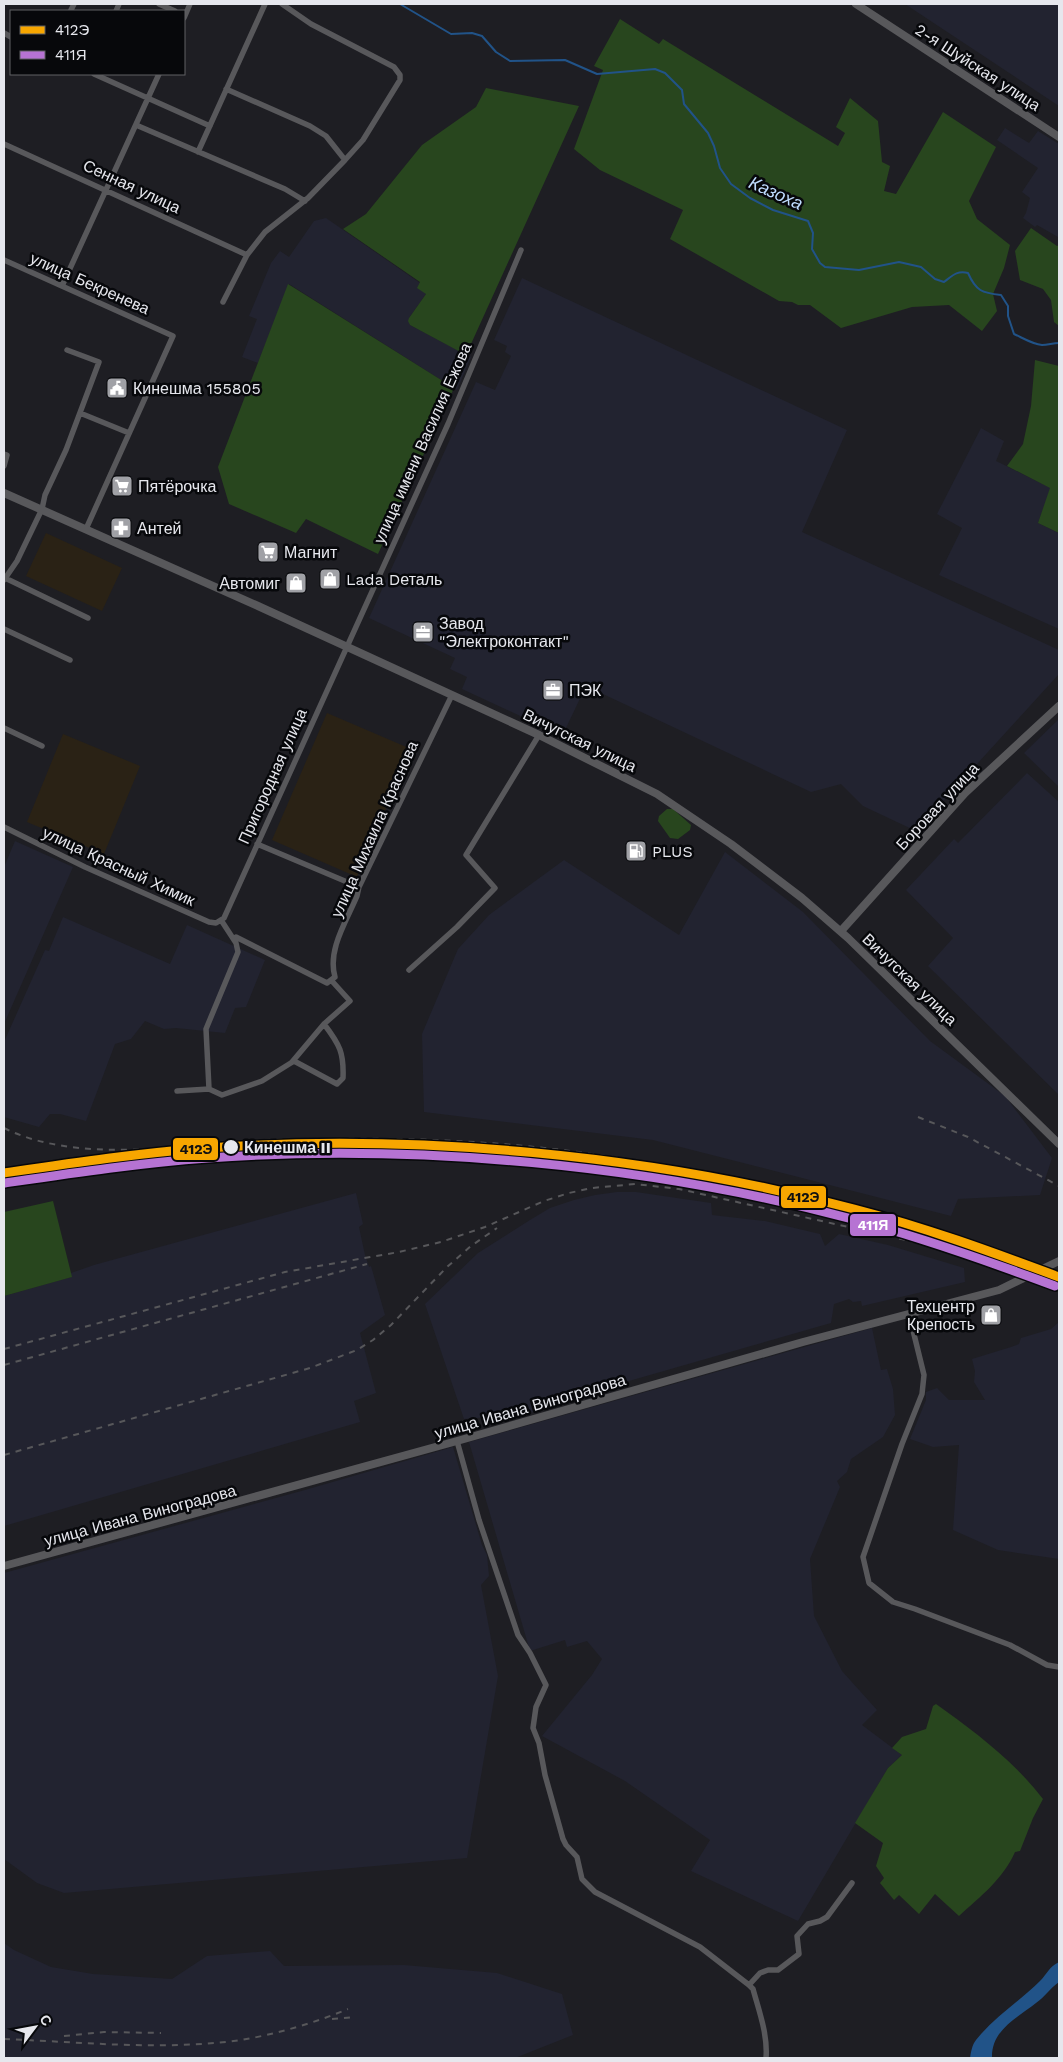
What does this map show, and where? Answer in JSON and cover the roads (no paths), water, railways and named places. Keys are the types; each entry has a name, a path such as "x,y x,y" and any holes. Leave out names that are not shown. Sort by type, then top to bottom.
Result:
{"street":[{"path":"71,10 74,4"},
{"path":"159,4 173,10"},
{"path":"198,152 265,4"},
{"path":"223,302 247,255 270,227 305,201 363,140 400,80 400,75 394,67 311,24 282,4"},
{"name":"2-я Шуйская улица","path":"856,4 1059,137"},
{"path":"96,75 210,126"},
{"path":"62,286 159,75"},
{"path":"226,89 310,126 326,136 345,160"},
{"path":"136,126 285,189 305,201"},
{"name":"Сенная улица","path":"4,144 247,255"},
{"name":"улица имени Василия Ежова","path":"346,646 448,424 521,250"},
{"name":"улица Бекренева","path":"4,260 173,336 129,433"},
{"path":"67,350 100,362 45,495 42,509 17,561 5,579 88,618"},
{"path":"80,413 129,433 86,529"},
{"path":"4,454 7,455 4,466"},
{"name":"Вичугская улица","path":"4,493 346,646 539,735 609,768 662,797 731,844 802,898 841,931 1059,1144"},
{"path":"4,629 70,660"},
{"name":"Пригородная улица","path":"222,919 346,646"},
{"name":"улица Михаила Краснова","path":"333,978 333,955 359,887 452,695"},
{"name":"Боровая улица","path":"841,931 965,793 1059,706"},
{"path":"4,728 42,746"},
{"path":"409,970 457,927 495,888 466,855 539,735"},
{"name":"улица Красный Химик","path":"4,828 85,867 209,922 216,923 222,919"},
{"path":"257,844 359,887"},
{"path":"208,1089 206,1029 238,952 236,943 222,919"},
{"path":"177,1091 208,1089 222,1095 262,1081 292,1062 324,1024 350,1001 333,978 327,984 236,937"},
{"path":"292,1062 294,1061 337,1084 343,1078 344,1059 336,1039 324,1024"},
{"name":"улица Ивана Виноградова","path":"4,1566 457,1441 803,1342 999,1290 1059,1261"},
{"path":"909,1314 924,1375 922,1394 902,1444 863,1557 869,1583 893,1602 1010,1645 1047,1665 1059,1667"},
{"path":"457,1441 479,1520 518,1635 530,1652 546,1685 536,1707 533,1728 539,1743 545,1774 563,1839 577,1858 582,1880 596,1892 700,1947 753,1988 767,2049 766,2058"},
{"path":"749,1985 760,1973 768,1970 778,1970 799,1954 797,1936 808,1924 827,1917 852,1883"}],"water":[{"path":"1059,1962 1059,1982 1039,2001 1000,2032 993,2048 992,2058 970,2058 976,2040 983,2032 1032,1988 1050,1968"}],"waterway":[{"name":"Казоха","path":"400,4 451,34 472,33 482,36 496,52 510,61 565,60 597,74 655,69 665,73 682,90 684,104 708,133 720,168 731,184 750,198 773,210 808,221 813,233 812,249 820,263 825,267 859,270 899,262 921,267 935,279 944,282 958,273 968,273 980,290 1001,295 1008,306 1008,316 1014,334 1038,344 1059,343"}],"railway":[{"path":"918,1117 968,1137 1059,1186"},
{"path":"4,1128 32,1139 63,1146 96,1149 130,1150 290,1139 438,1140 488,1143 588,1153 637,1161 735,1182"},
{"path":"447,1157 688,1179"},
{"path":"4,1349 285,1272 399,1252 441,1242 485,1227 544,1201 569,1193 592,1188 635,1184 679,1189 1013,1264"},
{"path":"727,1185 772,1190"},
{"path":"4,1455 310,1368 357,1350 391,1325 447,1267 471,1246 497,1228"},
{"path":"4,1365 367,1264"},
{"path":"1050,1277 1059,1282"},
{"path":"4,2039 122,2045 212,2043 255,2038 309,2023 348,2009"},
{"path":"332,2019 355,2017"},
{"path":"64,2036 104,2032 161,2033"}],"place":[{"name":"Кинешма 155805","path":"117,388"},
{"name":"Пятёрочка","path":"122,486"},
{"name":"Антей","path":"121,528"},
{"name":"Магнит","path":"268,552"},
{"name":"Lada Dеталь","path":"330,579"},
{"name":"Автомиг","path":"296,583"},
{"name":"Завод \"Электроконтакт\"","path":"423,632"},
{"name":"ПЭК","path":"553,690"},
{"name":"PLUS","path":"636,851"},
{"name":"Кинешма II","path":"231,1147"},
{"name":"Техцентр Крепость","path":"991,1315"}]}
